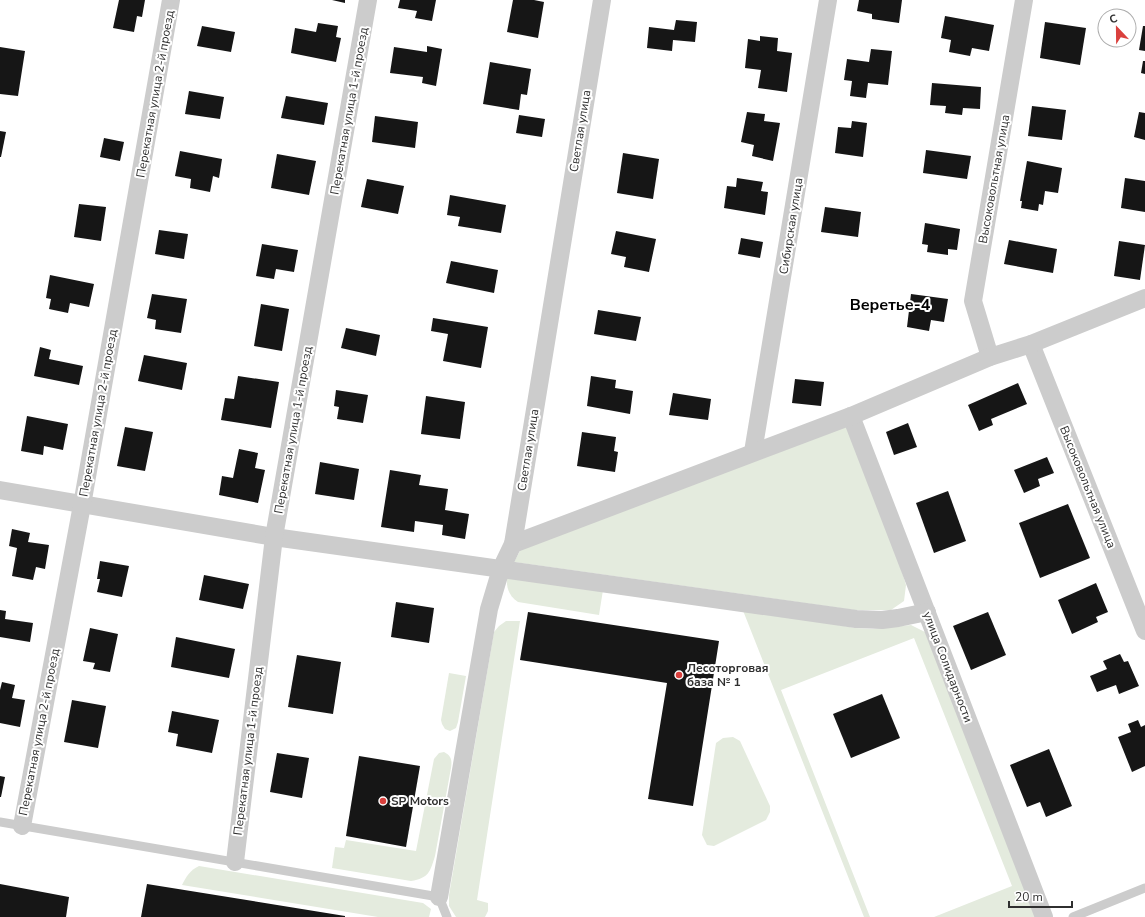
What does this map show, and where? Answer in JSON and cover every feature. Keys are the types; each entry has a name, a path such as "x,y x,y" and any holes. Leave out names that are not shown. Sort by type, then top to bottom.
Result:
{"street":[{"name":"Перекатная улица 2-й проезд","path":"22,826 82,504 171,0"},
{"name":"Перекатная улица 1-й проезд","path":"235,862 274,537 368,0"},
{"name":"Светлая улица","path":"439,897 489,609 501,569 513,544 602,0"},
{"name":"Сибирская улица","path":"753,452 828,0"},
{"name":"Высоковольтная улица","path":"990,357 973,302 1024,0"},
{"path":"513,544 851,416 990,357 1031,344 1145,298"},
{"name":"Высоковольтная улица","path":"1031,344 1145,631"},
{"name":"улица Солидарности","path":"851,416 1044,917"},
{"path":"0,490 274,537 856,618 882,620 927,612"}],"lane":[{"path":"0,822 439,897 447,917"},
{"path":"1073,917 1145,888"}],"shaded area":[{"path":"846,426 899,562 906,585 904,601 891,610 854,610 514,562 521,549"},
{"path":"507,577 603,590 599,615 518,602 512,597 509,591"},
{"path":"742,608 855,628 873,629 911,625 925,632 1040,917 934,917 1012,886 914,638 781,690 870,917 864,917"},
{"path":"506,621 520,621 477,900 488,903 488,911 485,917 456,917 449,906 449,895 494,632"},
{"path":"449,673 466,676 458,722 456,728 450,731 445,729 441,720"},
{"path":"733,737 740,741 770,806 770,812 766,820 714,846 707,845 702,835 716,743 723,738"},
{"path":"444,752 449,755 451,759 451,768 435,856 428,873 422,878 411,881 332,868 335,847 344,848 346,840 416,851 434,759 439,753"},
{"path":"199,866 423,903 431,909 429,917 378,917 182,885 189,874"}],"building":[{"path":"119,0 145,0 142,17 137,16 134,32 113,28"},
{"path":"332,0 345,0 345,3"},
{"path":"400,0 436,0 432,21 415,18 417,11 398,8"},
{"path":"513,0 534,0 544,2 538,38 507,32"},
{"path":"859,0 902,0 899,23 872,19 872,14 857,11"},
{"path":"945,16 994,25 989,51 972,48 970,56 949,52 951,40 941,38"},
{"path":"676,20 697,22 695,42 673,40 672,51 647,48 649,27 674,30"},
{"path":"1045,22 1086,28 1080,65 1040,58"},
{"path":"318,23 338,26 336,37 341,38 336,62 291,53 295,28 316,32"},
{"path":"202,26 235,32 231,52 197,46"},
{"path":"1143,26 1145,26 1145,51 1139,50"},
{"path":"760,36 778,38 777,51 792,53 787,92 758,88 761,70 745,68 748,39 760,41"},
{"path":"427,46 442,49 436,86 422,83 423,77 390,73 394,47 427,52"},
{"path":"0,47 25,51 18,96 0,94"},
{"path":"871,49 892,51 888,85 868,83 866,98 850,96 852,81 844,80 847,59 869,62"},
{"path":"1143,61 1145,61 1145,74 1141,73"},
{"path":"490,62 531,69 527,95 521,94 519,110 483,104"},
{"path":"932,83 981,87 980,109 963,108 962,115 945,113 946,106 930,105"},
{"path":"189,91 224,97 220,119 185,114"},
{"path":"286,96 328,103 324,125 281,118"},
{"path":"1032,106 1066,110 1062,140 1028,136"},
{"path":"747,112 765,114 764,121 780,123 773,161 752,156 754,145 741,142"},
{"path":"1139,112 1145,113 1145,140 1134,137"},
{"path":"519,115 545,119 542,137 516,133"},
{"path":"375,116 418,122 415,148 372,142"},
{"path":"852,121 867,123 863,157 835,153 838,127 851,128"},
{"path":"0,131 6,132 1,157 0,157"},
{"path":"104,138 124,142 120,161 100,157"},
{"path":"926,150 971,156 967,179 923,173"},
{"path":"180,151 222,159 219,178 213,176 210,192 190,188 191,179 175,176"},
{"path":"623,153 659,159 653,199 617,193"},
{"path":"277,154 316,161 309,195 271,188"},
{"path":"1027,161 1062,168 1058,193 1045,191 1043,205 1039,204 1038,211 1021,208 1022,201 1020,201"},
{"path":"737,178 763,182 761,191 768,192 765,215 724,208 727,186 736,187"},
{"path":"1125,178 1145,181 1145,212 1121,208"},
{"path":"367,179 404,186 398,214 361,207"},
{"path":"450,195 506,205 501,233 458,226 460,217 447,215"},
{"path":"79,204 106,207 101,241 74,237"},
{"path":"825,207 861,212 858,237 821,232"},
{"path":"925,223 960,229 957,250 948,249 948,255 927,252 928,245 922,244"},
{"path":"159,230 188,234 184,259 155,254"},
{"path":"616,231 656,239 649,272 624,267 626,257 611,254"},
{"path":"741,238 763,242 760,258 738,254"},
{"path":"1009,240 1057,249 1053,273 1004,264"},
{"path":"1119,241 1145,245 1140,280 1114,276"},
{"path":"262,244 298,250 294,272 276,269 274,279 256,276"},
{"path":"451,261 498,270 494,293 446,283"},
{"path":"50,275 94,284 89,307 70,303 68,313 49,309 51,299 46,298"},
{"path":"152,294 187,299 181,333 155,329 156,320 147,318"},
{"path":"911,294 948,299 944,322 931,320 929,331 907,327"},
{"path":"261,304 289,309 282,351 254,346"},
{"path":"598,310 641,317 636,341 594,334"},
{"path":"433,318 488,327 481,368 443,361 448,334 431,331"},
{"path":"346,328 380,335 376,356 341,348"},
{"path":"40,347 51,350 49,359 83,366 79,385 34,376"},
{"path":"144,355 187,363 182,390 138,381"},
{"path":"238,376 279,382 271,428 221,420 225,398 234,399"},
{"path":"591,376 616,380 615,388 633,391 630,414 587,406"},
{"path":"795,379 824,382 821,406 792,403"},
{"path":"1018,383 1027,404 991,419 993,425 979,431 968,405"},
{"path":"336,390 368,395 363,423 337,419 339,407 334,406"},
{"path":"673,393 711,399 708,420 669,415"},
{"path":"426,396 465,402 460,439 421,434"},
{"path":"27,416 68,424 63,450 44,446 43,455 21,451"},
{"path":"908,423 917,447 894,455 886,432"},
{"path":"125,427 153,432 145,471 117,466"},
{"path":"582,432 616,437 614,451 618,452 615,472 577,466"},
{"path":"239,449 258,453 255,468 265,470 258,503 219,495 222,476 233,478"},
{"path":"1047,457 1054,473 1038,479 1040,486 1024,493 1014,470"},
{"path":"320,462 359,469 354,500 315,494"},
{"path":"390,470 421,475 419,485 448,489 445,510 469,514 465,539 442,535 443,525 415,521 414,532 381,527"},
{"path":"948,491 966,541 934,553 916,503"},
{"path":"1068,504 1090,558 1040,578 1019,523"},
{"path":"12,529 30,533 28,542 49,545 45,569 36,567 33,580 12,576 17,548 9,546"},
{"path":"100,561 129,566 122,597 97,592 100,579 97,579"},
{"path":"204,575 249,584 243,609 199,600"},
{"path":"1096,583 1108,612 1096,617 1098,622 1072,634 1058,600"},
{"path":"396,602 434,608 429,643 391,637"},
{"path":"0,610 6,611 5,619 33,623 30,642 0,637"},
{"path":"528,612 719,641 693,806 648,799 667,683 520,660"},
{"path":"988,612 1006,655 971,670 953,626"},
{"path":"90,628 118,634 110,672 93,669 95,663 83,661"},
{"path":"176,637 235,649 229,678 171,667"},
{"path":"1120,654 1124,662 1128,661 1139,686 1119,694 1116,685 1097,692 1090,676 1107,669 1103,661"},
{"path":"297,655 341,662 333,714 288,707"},
{"path":"2,682 15,685 12,698 25,700 20,727 0,723 0,690"},
{"path":"882,694 900,738 851,758 833,714"},
{"path":"72,700 106,706 98,748 64,742"},
{"path":"172,711 219,720 212,753 176,746 178,734 168,732"},
{"path":"1138,720 1141,727 1145,725 1145,766 1132,772 1118,737 1131,732 1128,724"},
{"path":"1049,749 1072,806 1046,817 1040,802 1027,807 1010,765"},
{"path":"277,753 309,758 302,798 270,792"},
{"name":"SP Motors","path":"359,756 420,766 406,847 346,836"},
{"path":"0,776 5,777 1,797 0,797"},
{"path":"0,884 69,897 66,917 0,917"},
{"path":"147,884 345,916 345,917 141,917"}],"place":[{"name":"Лесоторговая база № 1","path":"679,675"},
{"name":"SP Motors","path":"383,801"}],"district":[{"name":"Веретье-4","path":"890,305"}]}
